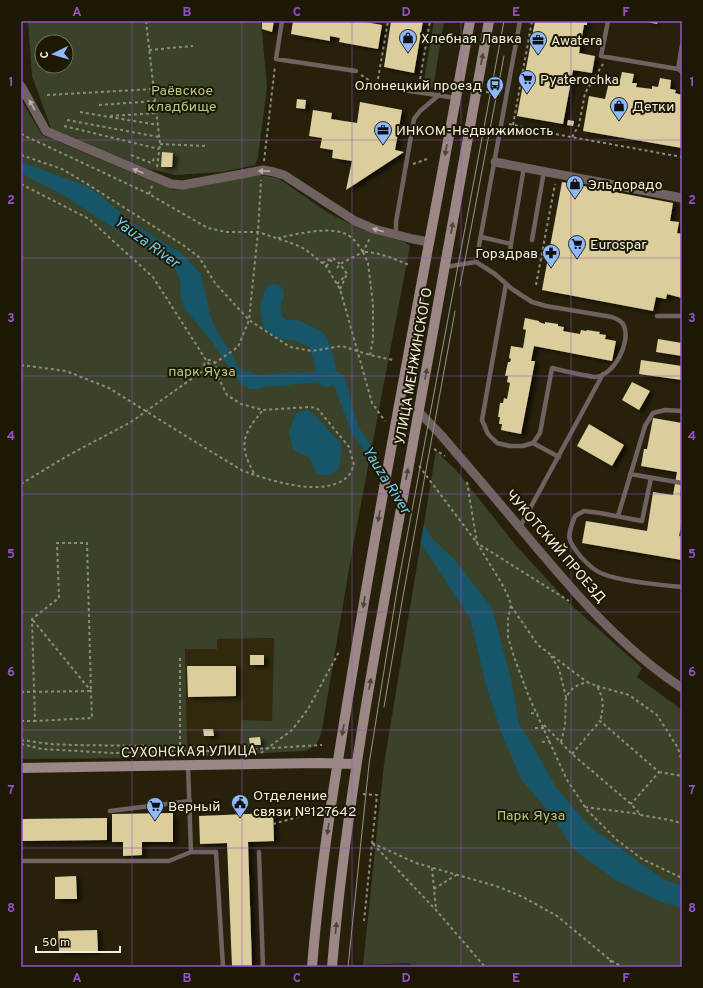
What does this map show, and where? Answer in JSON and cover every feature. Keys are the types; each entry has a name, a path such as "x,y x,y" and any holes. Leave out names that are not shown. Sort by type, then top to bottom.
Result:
{"main road":[{"name":"УЛИЦА МЕНЖИНСКОГО","path":"312,967 317,906 337,763 370,564 470,21"},
{"name":"УЛИЦА МЕНЖИНСКОГО","path":"332,967 337,906 356,764 489,21"},
{"name":"СУХОНСКАЯ УЛИЦА","path":"21,768 184,761 356,764"}],"street":[{"path":"21,86 46,131 154,178 171,184 183,185 263,170 274,172 284,175 355,221 374,229 429,242"},
{"path":"495,162 682,198"},
{"name":"ЧУКОТСКИЙ ПРОЕЗД","path":"419,412 441,435 578,596 615,634 647,662 682,688"}],"lane":[{"path":"282,21 276,58 356,71"},
{"path":"476,262 520,21"},
{"path":"608,21 601,56 680,70 682,45"},
{"path":"377,86 456,98"},
{"path":"396,235 396,222 414,120 420,111 439,95"},
{"path":"509,258 524,167"},
{"path":"532,240 544,171"},
{"path":"481,237 511,244"},
{"path":"445,267 476,262 495,274 506,284 532,302 546,306 612,317 620,320 624,325 624,346 617,362 607,373 595,377 552,368 540,433 533,443 523,446 510,446 497,443 488,434 482,420 506,284"},
{"path":"657,316 682,316"},
{"path":"520,527 603,374"},
{"path":"618,516 645,426 653,413 665,410 682,412"},
{"path":"533,443 558,457"},
{"path":"630,474 682,483"},
{"path":"650,478 642,521 584,511 574,516 569,531 570,544 584,560 598,572 611,577 682,587"},
{"path":"184,761 190,801 191,852"},
{"path":"110,811 190,801"},
{"path":"21,861 170,861 191,852 216,852 223,967"},
{"path":"259,852 263,967"}],"path":[{"path":"146,21 160,144 154,178 149,194"},
{"path":"356,71 377,86 388,21"},
{"path":"418,92 430,21"},
{"path":"513,125 532,21"},
{"path":"149,50 193,46"},
{"path":"572,137 579,125 585,94 608,57"},
{"path":"264,163 276,58"},
{"path":"47,95 154,89"},
{"path":"484,91 507,94"},
{"path":"99,106 155,101"},
{"path":"80,112 158,125"},
{"path":"104,116 157,113"},
{"path":"67,120 159,137"},
{"path":"502,122 572,137 682,157"},
{"path":"64,126 159,149"},
{"path":"21,134 149,194 208,228 226,232 258,232 305,249 326,266 340,289 372,403 386,422"},
{"path":"160,144 206,146"},
{"path":"125,153 151,162 154,159 158,159"},
{"path":"21,155 62,169 183,245 199,257 215,283 248,320 273,337 296,348 312,351 342,346 356,349 370,355 393,360"},
{"path":"407,166 427,159"},
{"path":"536,285 557,174"},
{"path":"21,484 67,456 147,412 238,347 248,320 258,232 261,175"},
{"path":"21,184 89,218 153,277 206,360 215,371 227,395 241,404 263,410 309,407 317,408 349,448 354,465 347,478 333,485 308,487 288,484 255,475 243,471 109,388 66,371 21,365"},
{"path":"363,252 374,229"},
{"path":"277,238 322,230 347,234 356,242 368,263 373,304 373,339 370,355"},
{"path":"337,268 340,264 363,252 384,255 409,265"},
{"path":"322,263 333,258"},
{"path":"333,258 340,264 347,274"},
{"path":"326,266 333,258"},
{"path":"337,284 347,274"},
{"path":"340,289 347,274"},
{"path":"206,360 210,359 216,363"},
{"path":"205,371 203,366 206,360"},
{"path":"215,371 216,363"},
{"path":"205,371 209,373 215,371"},
{"path":"255,475 247,461 244,449 246,434 251,424 263,410"},
{"path":"434,448 450,459"},
{"path":"418,465 477,543 502,584 511,605 538,645 587,682 629,696 657,715 678,748 682,762"},
{"path":"465,477 468,484 477,543 571,603"},
{"path":"21,721 92,718 87,543 57,543 59,598 32,618"},
{"path":"511,605 508,619 508,636 529,697 567,780 584,807 617,840 642,859 682,878"},
{"path":"32,618 91,691"},
{"path":"32,618 35,720"},
{"path":"258,755 292,730 308,708 340,650"},
{"path":"549,654 559,669 566,697 565,726 561,742"},
{"path":"180,658 180,751 184,761"},
{"path":"566,697 571,690 578,685 587,682"},
{"path":"572,754 600,721 604,707 602,696 597,686"},
{"path":"21,692 91,691"},
{"path":"531,714 538,714"},
{"path":"600,721 659,772 682,776"},
{"path":"542,724 572,754 631,804 641,815"},
{"path":"535,728 544,728"},
{"path":"21,740 72,745 154,746 174,751"},
{"path":"542,742 550,741"},
{"path":"21,744 42,749 113,753 222,751 322,744"},
{"path":"631,804 659,772"},
{"path":"360,793 377,795 364,921"},
{"path":"584,807 675,820 682,824"},
{"path":"273,824 313,813"},
{"path":"372,843 416,863 499,887 523,897 557,916 609,959 622,967"},
{"path":"372,843 436,910 485,967"},
{"path":"432,868 436,910"},
{"path":"434,889 456,875"},
{"path":"609,959 612,967"}],"shaded area":[{"path":"274,638 272,721 240,747 186,746 185,649 217,649 217,639"},
{"path":"408,963 415,967 363,967 363,965"}],"green space":[{"name":"Раёвское кладбище","path":"28,21 261,21 267,87 258,157 255,165 222,172 175,175 146,168 51,128 32,76"},
{"path":"434,21 444,21 433,88 423,87"},
{"name":"парк Яуза","path":"21,100 42,135 173,190 259,175 278,178 330,214 363,230 405,242 410,246 353,546 322,729 317,743 305,751 155,758 21,759","holes":["274,638 272,721 241,720 240,747 187,746 185,649 217,649 217,639"]},
{"name":"парк Яуза","path":"436,451 456,470 518,548 570,604 642,668 637,677 682,710 682,967 415,967 408,963 363,965 384,764"}],"water":[{"name":"Yauza River","path":"21,162 89,187 116,208 127,220 181,253 201,274 209,311 215,328 241,370 261,375 292,372 335,371 344,375 358,426 432,538 454,559 492,608 511,679 519,724 555,786 589,826 663,879 682,886 682,908 661,902 617,881 574,850 549,812 521,779 501,732 486,685 470,618 424,548 365,452 352,434 334,385 326,382 250,389 243,385 236,378 213,343 185,309 181,297 180,280 176,271 163,256 136,243 68,198 21,173"},
{"path":"308,410 315,415 342,445 339,468 329,476 316,474 310,458 293,450 289,432 296,413"}],"pier":[{"path":"372,444 424,522 420,546 369,462"}],"building":[{"path":"262,21 274,21 272,32 262,29"},
{"path":"293,21 360,21 382,25 378,49 339,42 340,38 330,36 330,41 291,34"},
{"path":"391,21 423,21 414,73 384,67"},
{"path":"535,21 587,21 587,25 584,25 579,53 595,56 592,73 573,70 563,124 517,116"},
{"path":"642,21 658,21 657,24"},
{"path":"622,72 634,74 632,83 637,83 636,87 652,89 652,86 658,87 660,78 671,80 670,89 676,90 675,93 682,95 682,148 583,131 589,96 605,99 609,82 615,83 616,80 620,80"},
{"path":"297,99 306,100 305,109 296,108"},
{"path":"360,102 402,110 395,150 404,152 346,190 352,161 332,158 333,150 320,148 322,138 309,136 313,110 332,113 331,119 357,123"},
{"path":"568,120 574,121 573,126 567,125"},
{"path":"162,152 173,153 172,167 161,167"},
{"path":"562,182 673,203 670,221 679,222 677,233 682,234 682,298 667,294 666,299 656,297 653,311 542,290"},
{"path":"525,318 545,324 545,322 558,324 558,326 564,327 563,331 580,334 581,330 600,332 599,334 606,335 605,339 616,341 612,361 534,346 531,361 535,361 521,434 501,430 502,424 499,424 500,417 498,417 500,403 503,403 504,398 507,399 510,383 507,382 508,376 505,376 508,362 510,362 511,359 509,358 511,346 523,348 526,330 523,329"},
{"path":"658,339 682,343 682,356 656,352"},
{"path":"641,360 682,366 682,380 639,374"},
{"path":"632,382 650,391 639,410 622,400"},
{"path":"653,418 682,423 682,484 680,496 682,496 682,520 679,536 682,537 682,560 582,543 586,521 647,531 653,492 673,495 677,472 641,466 644,449 647,449"},
{"path":"589,424 624,445 612,466 577,446"},
{"path":"250,655 264,655 264,665 250,665"},
{"path":"187,666 236,666 236,696 188,697"},
{"path":"203,729 213,729 214,736 204,736"},
{"path":"260,737 261,745 250,745 249,738"},
{"path":"173,813 173,842 142,842 142,855 123,856 123,842 112,842 112,814"},
{"path":"273,813 274,841 248,842 252,967 232,967 227,843 200,844 199,816"},
{"path":"107,818 107,840 21,841 21,819"},
{"path":"76,876 77,899 55,899 55,877"},
{"path":"97,930 98,951 59,952 58,931"}],"waterway":[{"path":"274,294 270,307 273,323 284,330 296,330 317,340 323,356 327,377"}],"tram line":[{"path":"348,967 369,764 397,590 504,21"},
{"path":"460,286 504,56"},
{"path":"384,707 455,311"}],"place":[{"name":"Хлебная Лавка","path":"408,53"},
{"name":"Awatera","path":"538,55"},
{"name":"Pyaterochka","path":"527,94"},
{"name":"Олонецкий проезд","path":"495,100"},
{"name":"Детки","path":"619,121"},
{"name":"ИНКОМ-Недвижимость","path":"383,145"},
{"name":"Эльдорадо","path":"575,199"},
{"name":"Eurospar","path":"577,259"},
{"name":"Горздрав","path":"551,268"},
{"name":"Отделение связи №127642","path":"240,818"},
{"name":"Верный","path":"155,821"}],"park label":[{"name":"Парк Яуза","path":"531,815"}]}
